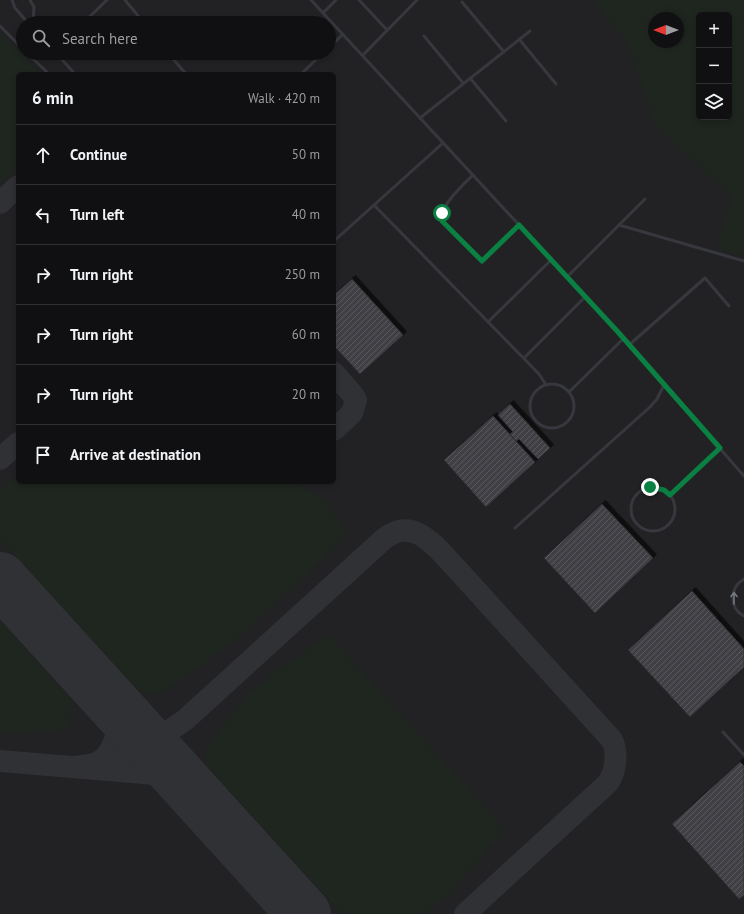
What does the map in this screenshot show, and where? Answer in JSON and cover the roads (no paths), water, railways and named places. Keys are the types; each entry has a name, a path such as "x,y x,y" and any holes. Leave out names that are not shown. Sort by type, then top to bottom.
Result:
{"lane":[{"path":"12,0 15,8 22,16"},
{"path":"30,0 34,7 33,16"},
{"path":"90,16 107,0"},
{"path":"125,0 138,16"},
{"path":"311,0 326,16"},
{"path":"323,13 336,0"},
{"path":"359,0 387,30"},
{"path":"363,55 417,0"},
{"path":"462,2 504,52"},
{"path":"0,26 16,42"},
{"path":"336,27 586,297 744,476"},
{"path":"420,118 530,31"},
{"path":"336,41 343,34"},
{"path":"424,36 463,83"},
{"path":"519,39 556,84"},
{"path":"34,60 47,72"},
{"path":"62,60 73,72"},
{"path":"174,60 184,72"},
{"path":"303,72 316,60"},
{"path":"470,78 506,121"},
{"path":"336,238 443,143"},
{"path":"473,175 448,202 442,213 442,221 482,261 519,225"},
{"path":"567,277 645,199"},
{"path":"374,205 524,358 539,374 546,385"},
{"path":"619,225 744,261"},
{"path":"488,322 551,260"},
{"path":"629,345 705,278 729,306"},
{"path":"524,358 586,297"},
{"path":"569,392 623,339"},
{"path":"556,384 569,392 574,405 570,418 559,427 545,427 534,419 530,404 535,391 546,385 556,384"},
{"path":"514,528 650,406 657,399 664,385"},
{"path":"670,495 720,448"},
{"path":"657,488 670,495 673,501 674,515 666,527 653,531 646,530 635,522 631,508 637,494 643,489 657,488"},
{"path":"744,579 737,585 732,598 737,611 744,616"},
{"path":"723,732 744,755"}]}
